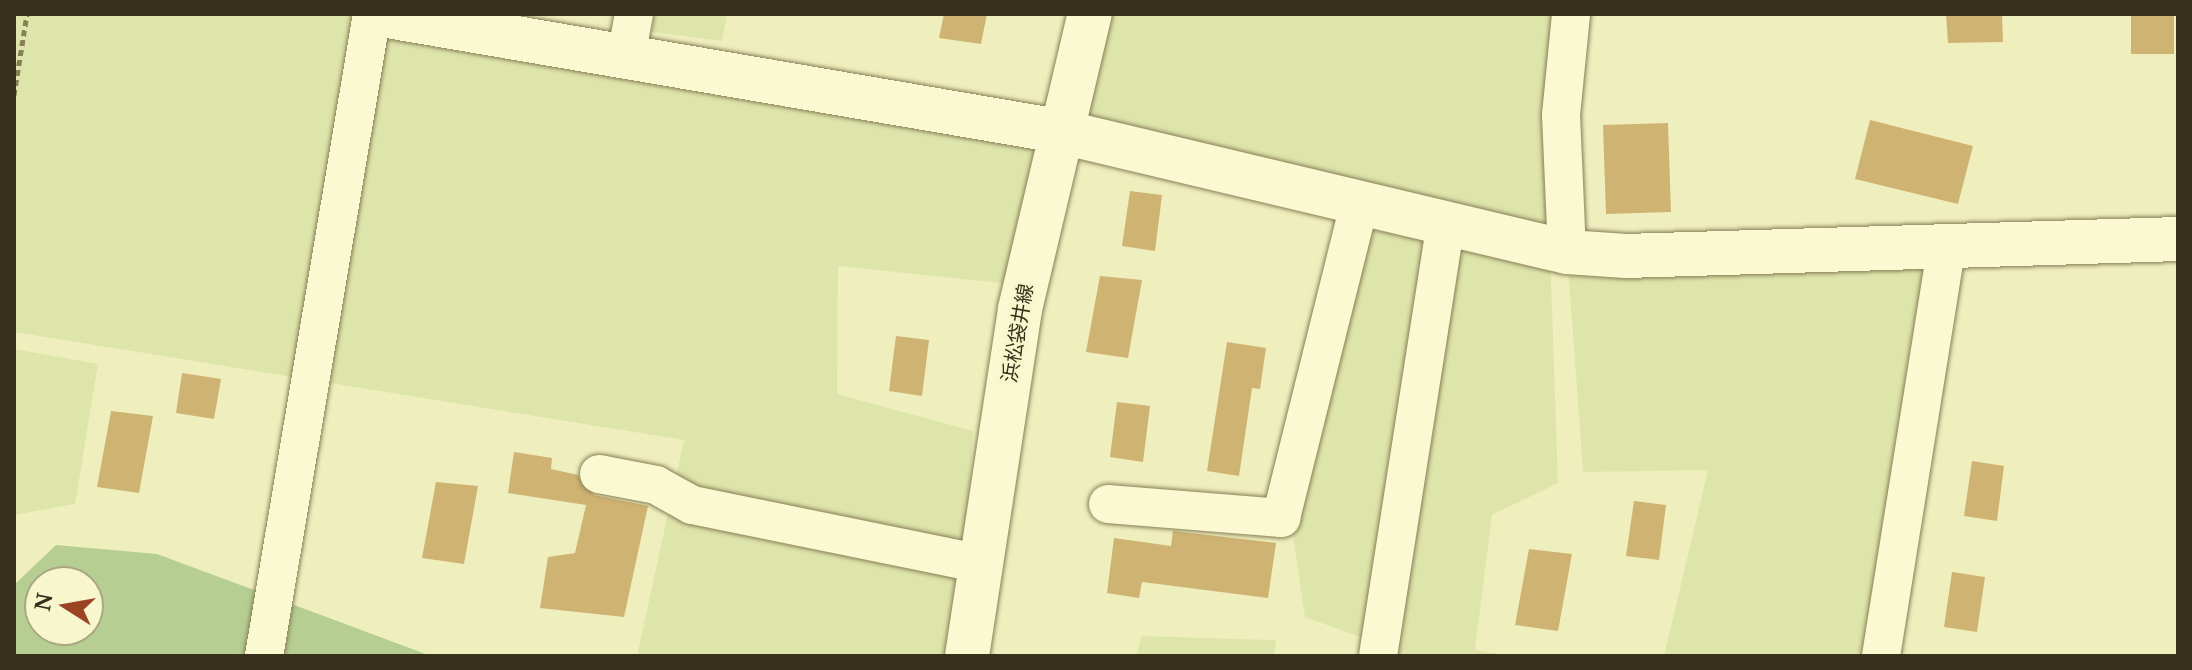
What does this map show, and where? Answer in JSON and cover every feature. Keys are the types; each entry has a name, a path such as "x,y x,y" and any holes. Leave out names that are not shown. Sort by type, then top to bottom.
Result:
{"street":[{"path":"264,656 374,14 1058,131 1445,227 1567,252 1626,256 2178,239"},
{"path":"626,57 634,14"},
{"name":"浜松袋井線","path":"967,656 1020,309 1058,131 1090,14"},
{"path":"1567,252 1561,115 1571,14"},
{"path":"1108,504 1281,518 1359,206"},
{"path":"1378,656 1445,227"},
{"path":"1881,656 1947,245"},
{"path":"599,474 656,485 692,505 981,564"}],"path":[{"path":"14,95 27,14"}],"green space":[{"path":"14,14 382,14 1057,131 1090,14 1573,14 1567,252 1550,249 1558,483 1492,515 1475,650 1512,656 1378,656 1380,644 1305,617 1287,495 1353,228 1423,238 1441,250 1547,248 1058,131 1011,284 838,266 837,394 973,431 960,656 637,656 684,440 14,332"},
{"path":"654,14 727,14 722,41 652,32"},
{"path":"1567,252 1944,262 1881,656 1664,656 1708,470 1583,472"},
{"path":"14,349 98,364 75,504 14,515"},
{"path":"56,545 157,554 431,656 14,656 14,585 24,575 24,646 104,646 104,566 34,566"},
{"path":"1141,636 1276,640 1274,656 1137,656"}],"building":[{"path":"944,14 987,14 981,44 939,38"},
{"path":"1946,14 2002,14 2003,42 1948,43"},
{"path":"2131,14 2174,14 2174,54 2131,54"},
{"path":"1870,120 1973,146 1958,204 1855,179"},
{"path":"1668,123 1671,212 1606,214 1603,125"},
{"path":"1130,191 1162,195 1155,251 1122,246"},
{"path":"1100,276 1142,280 1128,358 1086,352"},
{"path":"896,336 929,340 922,396 889,391"},
{"path":"1227,342 1266,348 1260,389 1252,388 1239,476 1207,471"},
{"path":"182,373 221,379 214,419 176,413"},
{"path":"1117,402 1150,406 1143,462 1110,457"},
{"path":"111,411 153,416 139,493 97,487"},
{"path":"514,452 552,458 551,469 578,475 594,495 648,506 624,617 540,608 548,557 575,553 586,505 508,493"},
{"path":"1972,461 2004,466 1997,521 1964,516"},
{"path":"436,482 478,486 464,564 422,558"},
{"path":"1634,501 1666,505 1659,560 1626,556"},
{"path":"1173,531 1276,543 1268,598 1142,582 1139,598 1107,593 1114,538 1171,546"},
{"path":"1529,549 1572,554 1558,631 1515,625"},
{"path":"1952,572 1985,577 1977,632 1944,627"}]}
